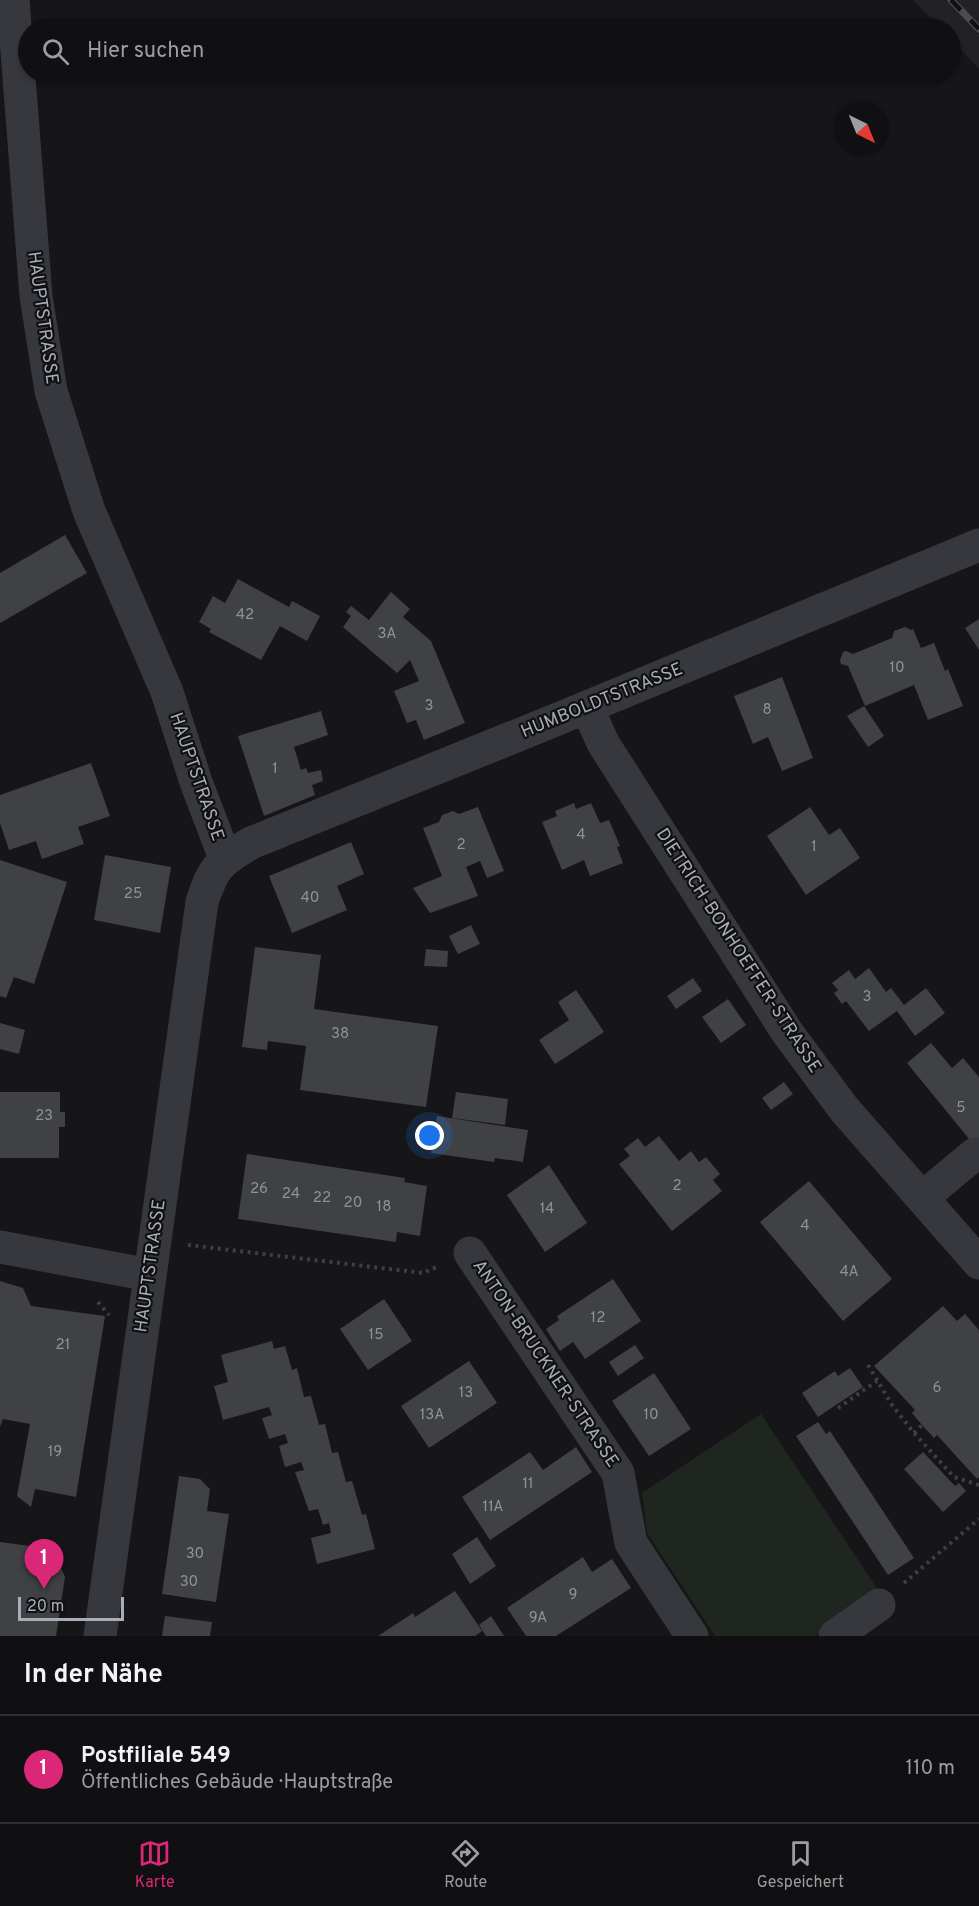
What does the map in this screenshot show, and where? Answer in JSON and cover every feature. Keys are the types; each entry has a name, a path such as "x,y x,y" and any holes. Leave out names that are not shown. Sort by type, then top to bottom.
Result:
{"street":[{"name":"HAUPTSTRASSE","path":"13,0 18,64"},
{"name":"HAUPTSTRASSE","path":"20,84 36,296 51,391 89,511 167,692 196,782 225,858 210,878 202,902 100,1636"},
{"name":"HUMBOLDTSTRASSE","path":"225,858 262,839 979,545"},
{"name":"DIETRICH-BONHOEFFER-STRASSE","path":"587,707 603,743 787,1032 844,1109 979,1263"},
{"path":"922,1198 975,1154"},
{"path":"0,1247 150,1275"},
{"name":"ANTON-BRUCKNER-STRASSE","path":"470,1253 618,1473 631,1543 692,1636"},
{"path":"835,1636 879,1605"}],"path":[{"path":"187,1245 423,1273 470,1253"},
{"path":"868,1365 914,1433 954,1477 979,1485"},
{"path":"838,1408 877,1381"},
{"path":"914,1433 922,1425"},
{"path":"879,1605 979,1519"}],"shaded area":[{"path":"913,0 979,0 979,69 961,50 961,18 930,18"},
{"path":"761,1414 880,1593 815,1636 715,1636 647,1533 642,1493"}],"building":[{"path":"65,535 87,573 0,623 0,573"},
{"path":"238,579 289,607 292,601 320,616 307,641 280,626 261,660 209,632 211,629 199,622 213,596 225,603"},
{"path":"391,592 410,609 403,617 431,641 465,723 424,740 416,720 407,723 394,691 419,681 410,660 397,673 343,627 351,616 346,612 351,606 369,620"},
{"path":"979,619 979,650 965,628"},
{"path":"905,627 913,629 921,648 934,643 945,671 948,669 963,706 928,720 914,685 865,706 848,666 841,664 843,652 853,654 892,638 894,631"},
{"path":"782,677 813,758 782,771 768,737 753,744 734,696"},
{"path":"864,706 884,736 868,747 847,716"},
{"path":"321,711 328,735 294,747 301,770 306,768 308,773 321,770 323,781 312,785 315,795 264,816 238,736"},
{"path":"91,763 110,816 78,827 84,844 42,859 36,841 9,850 0,823 0,795"},
{"path":"574,803 576,809 591,803 600,823 609,820 620,846 617,847 623,863 590,876 584,860 562,870 542,822 557,816 555,811"},
{"path":"478,807 504,871 487,878 480,861 466,867 478,896 430,913 413,888 442,876 423,828 439,822 442,815 453,811 459,814"},
{"path":"810,807 829,835 840,828 860,858 806,895 767,836"},
{"path":"351,842 364,874 337,886 347,910 292,933 269,876"},
{"path":"105,855 171,867 160,933 94,920"},
{"path":"0,860 67,882 34,984 14,977 6,998 0,996"},
{"path":"471,925 480,944 458,954 449,936"},
{"path":"255,947 321,955 314,1009 438,1026 426,1107 300,1090 306,1046 268,1041 267,1050 242,1047"},
{"path":"426,949 448,951 447,967 424,966"},
{"path":"869,968 886,992 891,988 904,1005 926,988 945,1013 915,1036 897,1011 869,1031 846,1001 842,1004 834,993 838,990 832,983 849,970 855,979"},
{"path":"693,978 702,991 676,1009 667,996"},
{"path":"576,990 604,1032 555,1064 539,1040 569,1020 558,1002"},
{"path":"728,999 746,1025 721,1043 702,1017"},
{"path":"0,1023 25,1030 19,1054 0,1049"},
{"path":"931,1043 952,1068 963,1058 979,1077 979,1151 907,1063"},
{"path":"784,1082 793,1094 771,1110 762,1098"},
{"path":"0,1092 60,1092 60,1112 65,1112 65,1127 59,1127 59,1158 0,1158"},
{"path":"456,1092 508,1099 505,1125 452,1118"},
{"path":"437,1116 528,1130 523,1162 495,1158 494,1162 431,1153"},
{"path":"659,1136 679,1161 691,1151 699,1162 706,1157 720,1174 713,1180 722,1191 672,1231 619,1164 630,1156 624,1149 638,1138 645,1147"},
{"path":"247,1154 405,1178 404,1182 427,1186 420,1236 397,1232 396,1242 238,1219"},
{"path":"549,1165 587,1223 545,1252 507,1195"},
{"path":"809,1181 892,1279 843,1321 760,1222"},
{"path":"613,1279 641,1321 585,1359 573,1342 560,1351 546,1329 559,1320 557,1316"},
{"path":"0,1281 23,1288 31,1306 105,1316 76,1497 35,1489 31,1507 17,1496 30,1424 3,1419 0,1427"},
{"path":"384,1299 412,1341 368,1370 340,1329"},
{"path":"943,1306 957,1321 965,1314 979,1330 979,1477 977,1479 937,1435 934,1438 922,1425 912,1413 915,1410 874,1366"},
{"path":"272,1341 274,1349 285,1346 292,1370 297,1368 304,1397 311,1396 319,1425 325,1424 332,1453 338,1452 346,1482 352,1481 362,1515 366,1514 375,1549 317,1564 311,1538 331,1533 329,1523 323,1525 318,1509 309,1511 295,1472 304,1470 301,1462 285,1467 279,1446 288,1443 285,1434 269,1439 262,1418 272,1415 269,1407 223,1420 214,1386 228,1382 221,1355"},
{"path":"635,1345 644,1358 618,1376 609,1362"},
{"path":"469,1361 497,1403 429,1448 401,1406"},
{"path":"850,1368 863,1387 818,1417 802,1393 835,1371 838,1376"},
{"path":"654,1373 691,1429 649,1456 612,1401"},
{"path":"818,1422 826,1434 830,1431 914,1558 888,1575 796,1436"},
{"path":"576,1447 592,1472 490,1540 462,1497 530,1452 543,1470"},
{"path":"923,1452 955,1486 959,1483 966,1491 943,1512 904,1469"},
{"path":"179,1476 200,1479 210,1489 207,1511 229,1514 216,1602 162,1594"},
{"path":"477,1537 496,1566 470,1584 452,1554"},
{"path":"0,1542 53,1549 65,1577 56,1636 0,1636"},
{"path":"583,1557 592,1572 612,1559 631,1588 556,1636 526,1636 507,1608"},
{"path":"455,1591 482,1631 475,1636 378,1636 413,1613 415,1617"},
{"path":"165,1616 212,1622 210,1636 162,1636"},
{"path":"491,1616 504,1636 486,1636 479,1625"}],"railway":[{"path":"951,0 979,29"}],"place":[{"name":"Postfiliale 549","path":"44,1589"}]}
